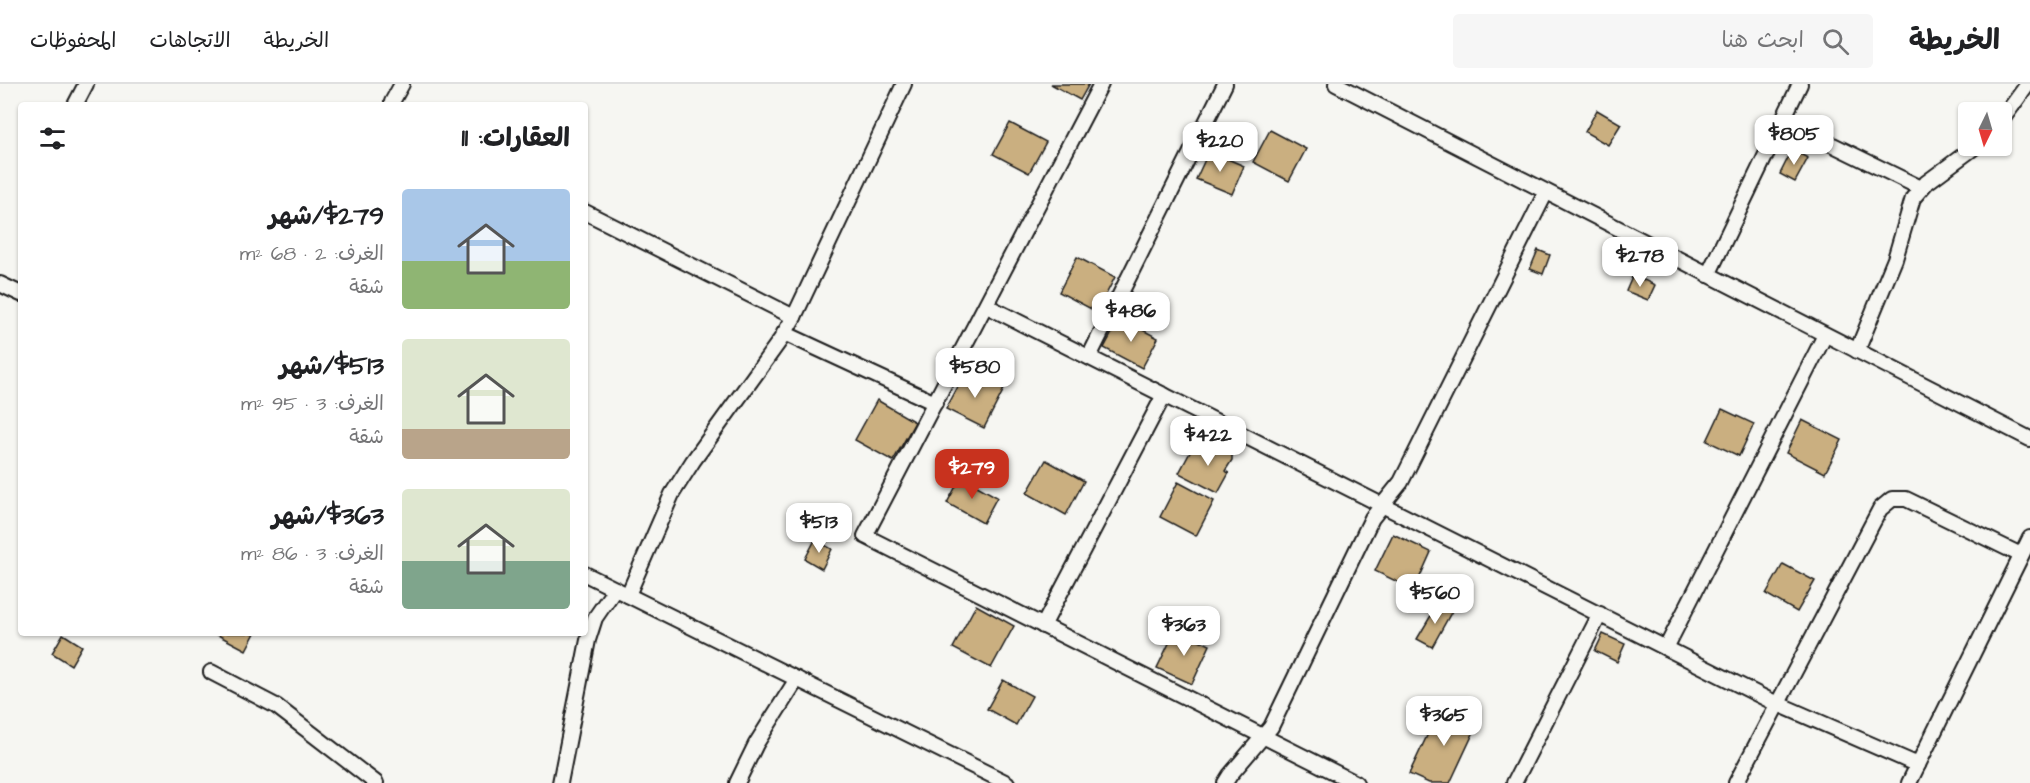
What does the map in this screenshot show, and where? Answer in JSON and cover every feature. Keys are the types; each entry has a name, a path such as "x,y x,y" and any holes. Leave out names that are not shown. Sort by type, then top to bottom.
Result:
{"street":[{"path":"77,102 86,84"},
{"path":"392,102 402,84"},
{"path":"628,595 672,494 794,317 904,84"},
{"path":"1101,84 865,536 1356,783"},
{"path":"1089,357 1225,84"},
{"path":"1336,84 1359,89 1546,192 2030,439"},
{"path":"1708,275 1800,84"},
{"path":"2012,106 2028,84"},
{"path":"1782,120 1921,188"},
{"path":"1857,351 1894,259 1913,198 1926,183 1962,156"},
{"path":"1225,783 1271,727 1372,518 1401,482 1546,192"},
{"path":"588,214 794,317"},
{"path":"0,284 18,293"},
{"path":"987,306 1778,704 1918,765"},
{"path":"784,333 935,403"},
{"path":"1666,648 1825,334"},
{"path":"1044,626 1164,395"},
{"path":"1736,783 1880,509 1892,499 1906,499 2021,555"},
{"path":"1909,783 2030,538"},
{"path":"588,576 1007,783"},
{"path":"560,783 588,640 595,618 615,589"},
{"path":"1514,783 1600,614"},
{"path":"212,672 276,706 376,783"},
{"path":"737,783 756,744 798,679"}],"building":[{"path":"1051,84 1089,84 1080,100"},
{"path":"1597,110 1621,124 1608,145 1585,132"},
{"path":"1010,123 1046,142 1029,173 993,154"},
{"path":"1270,130 1306,149 1289,181 1253,162"},
{"path":"1792,150 1808,158 1795,182 1780,174"},
{"path":"1209,151 1244,166 1232,194 1196,179"},
{"path":"1538,250 1550,255 1543,274 1530,269"},
{"path":"1077,257 1115,277 1097,312 1059,292"},
{"path":"1633,275 1655,285 1648,300 1626,291"},
{"path":"1120,318 1158,338 1142,368 1104,348"},
{"path":"967,370 1004,389 984,428 946,409"},
{"path":"877,400 915,422 893,461 855,440"},
{"path":"1722,409 1754,424 1739,456 1707,441"},
{"path":"1802,420 1842,440 1825,473 1786,453"},
{"path":"1194,445 1209,451 1221,446 1232,454 1232,460 1225,471 1229,473 1218,493 1179,473"},
{"path":"1046,460 1084,481 1066,515 1027,493"},
{"path":"961,477 997,497 983,523 947,503"},
{"path":"1178,482 1214,501 1196,536 1160,517"},
{"path":"1393,534 1431,552 1414,590 1375,571"},
{"path":"815,540 832,549 822,569 805,559"},
{"path":"1783,564 1815,581 1797,612 1766,594"},
{"path":"1439,602 1453,609 1432,647 1417,639"},
{"path":"976,605 1014,626 991,668 953,648"},
{"path":"1176,629 1210,645 1192,684 1157,668"},
{"path":"1603,634 1625,644 1617,662 1595,651"},
{"path":"62,636 66,636 82,646 71,665 52,653"},
{"path":"220,636 253,636 246,650"},
{"path":"1003,680 1032,696 1016,725 987,709"},
{"path":"1441,706 1478,723 1450,783 1429,783 1409,774"}]}
